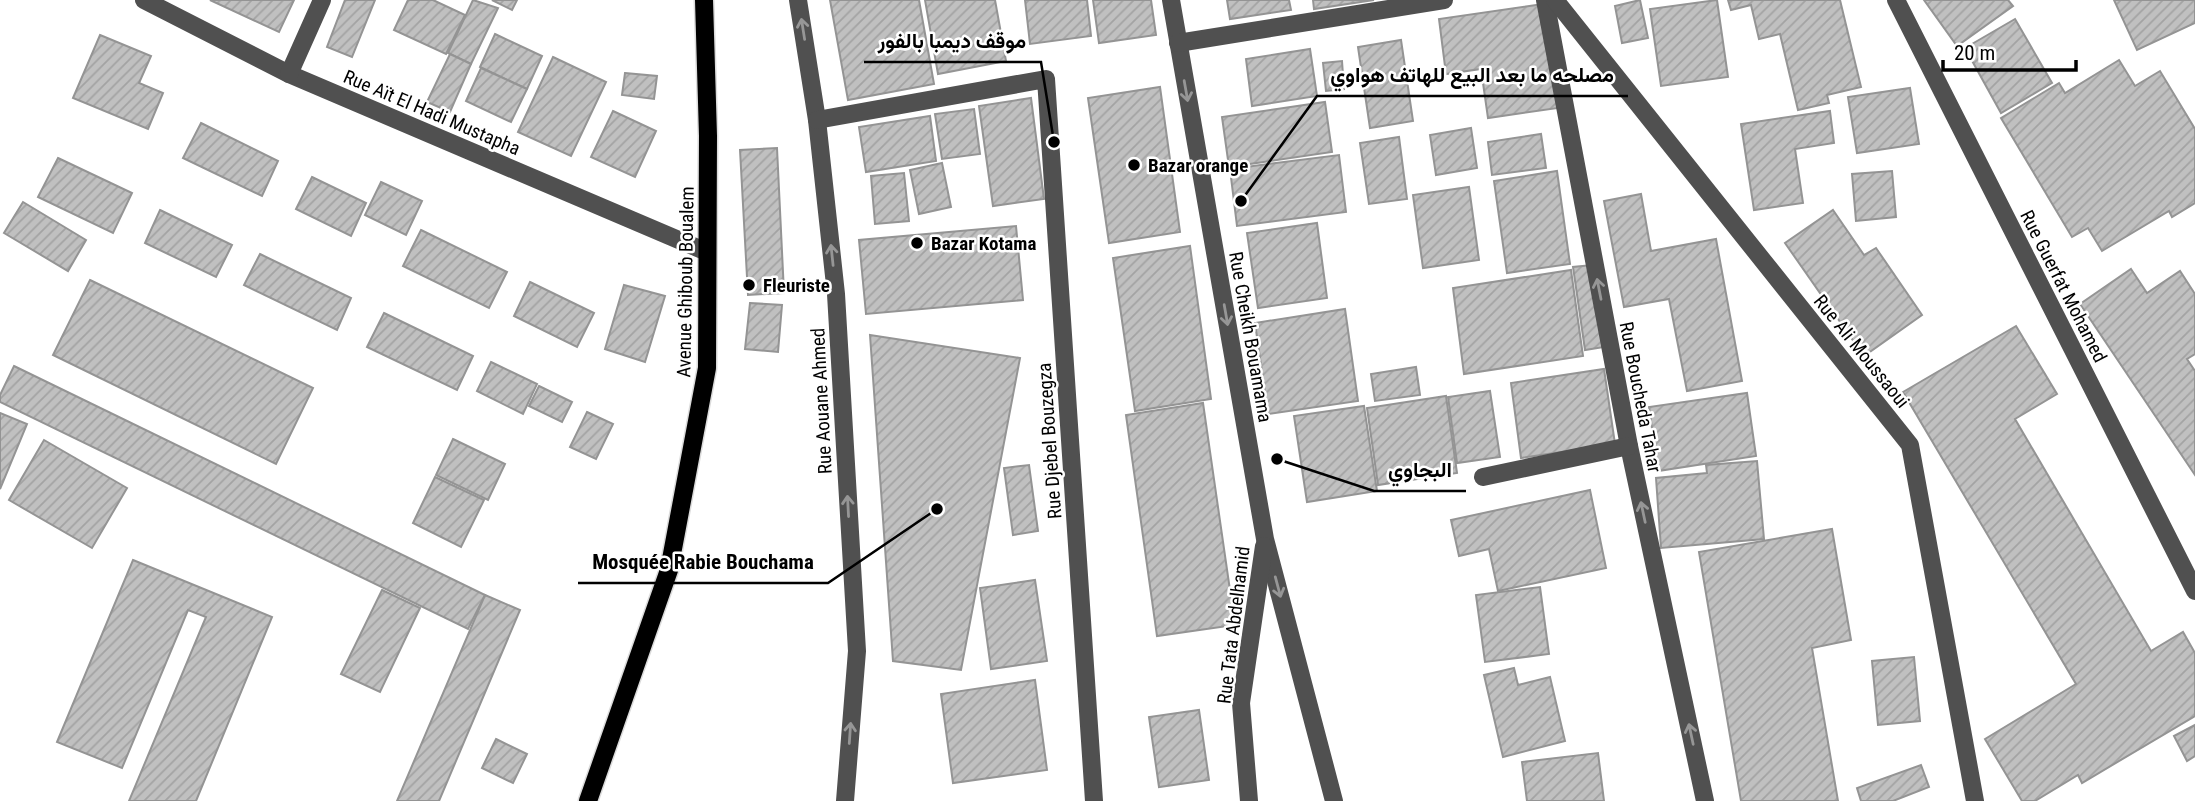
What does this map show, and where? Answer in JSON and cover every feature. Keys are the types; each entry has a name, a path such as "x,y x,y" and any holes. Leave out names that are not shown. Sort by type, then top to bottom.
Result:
{"main road":[{"name":"Avenue Ghiboub Boualem","path":"588,801 669,570 707,368 708,136 704,0"}],"street":[{"name":"Rue Aït El Hadi Mustapha","path":"144,0 289,74 707,252"},
{"path":"289,74 322,0"},
{"name":"Rue Aouane Ahmed","path":"798,0 817,120 836,294 856,651 845,801"},
{"name":"Rue Cheikh Bouamama","path":"1171,0 1265,539 1335,801"},
{"path":"1178,43 1444,0"},
{"name":"Rue Boucheda Tahar","path":"1545,0 1629,446 1705,801"},
{"name":"Rue Ali Moussaoui","path":"1555,0 1910,445 1975,801"},
{"name":"Rue Guerfat Mohamed","path":"1896,0 2195,588"},
{"name":"Rue Djebel Bouzegza","path":"817,120 1046,79 1094,801"},
{"path":"1483,477 1629,446"},
{"name":"Rue Tata Abdelhamid","path":"1249,801 1241,703 1265,539"}],"building":[{"path":"210,0 294,0 279,32"},
{"path":"345,0 375,0 352,57 327,47"},
{"path":"408,0 433,0 465,15 446,54 394,30"},
{"path":"473,0 498,8 471,64 448,53"},
{"path":"492,0 517,0 512,10"},
{"path":"830,0 919,0 934,84 848,100"},
{"path":"925,0 995,0 1006,61 938,74"},
{"path":"1025,0 1087,0 1091,36 1030,44"},
{"path":"1093,0 1151,0 1156,35 1099,43"},
{"path":"1227,0 1289,0 1291,10 1230,19"},
{"path":"1313,0 1374,0 1314,9"},
{"path":"1640,0 1648,38 1622,43 1615,6"},
{"path":"1717,0 1728,77 1661,86 1650,9"},
{"path":"1728,0 1840,0 1861,87 1827,95 1829,103 1798,110 1780,34 1759,39 1751,5 1731,10"},
{"path":"1924,0 2008,0 2013,6 1957,46"},
{"path":"2114,0 2195,0 2195,23 2137,50"},
{"path":"1544,4 1558,108 1488,118 1481,69 1446,74 1439,19"},
{"path":"2015,19 2052,83 2001,113 1965,48"},
{"path":"495,34 542,56 527,89 480,67"},
{"path":"100,35 151,56 139,83 163,93 148,129 73,98"},
{"path":"1401,40 1413,121 1370,128 1358,47"},
{"path":"1310,49 1317,96 1252,106 1246,59"},
{"path":"450,54 471,64 450,112 427,102"},
{"path":"553,57 606,82 571,156 518,132"},
{"path":"2119,60 2135,86 2160,71 2195,129 2195,203 2172,217 2169,211 2102,251 2088,228 2072,237 2001,118 2059,83 2065,93"},
{"path":"1342,61 1344,89 1326,91 1323,63"},
{"path":"481,68 527,89 511,122 466,101"},
{"path":"625,73 657,76 654,99 622,95"},
{"name":"Bazar orange","path":"1160,87 1180,232 1109,243 1088,98"},
{"path":"1910,88 1919,144 1857,153 1848,97"},
{"path":"1031,98 1044,199 993,206 979,106"},
{"path":"1325,102 1332,152 1229,167 1222,117"},
{"path":"974,109 980,154 942,159 935,114"},
{"path":"613,111 656,131 635,177 591,157"},
{"path":"1830,111 1834,143 1795,149 1803,203 1754,210 1741,124"},
{"path":"930,116 936,161 866,172 859,127"},
{"path":"201,123 278,161 262,196 183,158"},
{"path":"1471,128 1477,168 1436,175 1430,135"},
{"path":"1541,134 1546,168 1492,175 1488,142"},
{"path":"1399,137 1407,199 1369,204 1360,143"},
{"path":"777,148 784,293 748,295 740,150"},
{"path":"1339,155 1346,212 1237,226 1230,169"},
{"path":"58,158 132,193 113,233 38,197"},
{"path":"942,163 951,207 919,214 910,170"},
{"path":"1557,171 1570,264 1507,273 1494,181"},
{"path":"1892,171 1896,217 1856,221 1852,174"},
{"path":"904,173 909,221 875,224 871,176"},
{"path":"312,177 366,203 351,236 296,209"},
{"path":"381,182 422,201 406,235 365,215"},
{"path":"1469,187 1479,260 1423,268 1413,195"},
{"path":"1641,194 1651,251 1716,239 1742,381 1687,391 1669,299 1624,307 1604,201"},
{"path":"23,202 86,240 68,271 4,233"},
{"path":"160,210 232,245 216,277 145,243"},
{"path":"1833,210 1864,255 1876,248 1922,315 1864,356 1785,243"},
{"path":"1317,223 1327,298 1258,308 1247,233"},
{"path":"1016,226 1023,300 866,314 859,240"},
{"path":"421,230 507,272 489,308 403,266"},
{"path":"1190,246 1211,399 1135,411 1113,258"},
{"path":"260,254 351,298 337,330 244,285"},
{"path":"1592,265 1604,347 1585,350 1573,267"},
{"path":"2131,269 2147,293 2180,271 2195,294 2195,354 2187,359 2195,371 2195,475 2080,304"},
{"path":"1571,270 1583,356 1464,374 1453,288"},
{"path":"90,280 313,388 276,464 53,355"},
{"path":"530,282 594,313 577,347 514,316"},
{"path":"624,285 665,296 645,362 605,349"},
{"path":"750,303 782,305 778,352 745,349"},
{"path":"1345,309 1358,401 1268,414 1255,323"},
{"path":"384,313 473,356 457,390 367,347"},
{"path":"2016,326 2057,394 2015,419 2151,651 2183,632 2195,653 2195,716 2082,783 2078,775 2035,801 2022,801 1985,739 2076,684 1903,392"},
{"path":"870,335 1020,358 961,670 893,661"},
{"path":"491,362 537,384 523,414 477,391"},
{"path":"14,366 485,595 468,629 0,402 0,395"},
{"path":"1416,367 1420,395 1375,401 1371,374"},
{"path":"1604,369 1615,444 1521,458 1511,383"},
{"path":"539,386 572,402 562,422 529,406"},
{"path":"1490,391 1500,457 1457,463 1448,397"},
{"path":"1747,393 1756,456 1658,471 1649,407"},
{"path":"1446,396 1457,473 1378,485 1367,408"},
{"path":"1203,403 1235,625 1157,636 1126,415"},
{"path":"1364,406 1377,491 1307,502 1294,416"},
{"path":"587,412 613,424 596,459 570,447"},
{"path":"0,413 27,424 0,489"},
{"path":"453,439 505,464 488,500 436,475"},
{"path":"44,440 127,488 92,548 9,500"},
{"path":"1757,461 1764,539 1661,548 1656,478 1707,473 1706,465"},
{"path":"1029,465 1038,531 1013,535 1004,468"},
{"path":"435,477 484,500 461,547 413,523"},
{"path":"1590,490 1606,568 1498,591 1489,549 1459,556 1451,520"},
{"path":"1832,529 1851,640 1812,648 1838,801 1741,801 1699,552"},
{"path":"133,560 272,617 196,801 129,801 206,617 188,610 122,768 57,742"},
{"path":"1035,580 1047,661 991,669 980,588"},
{"path":"1540,587 1549,654 1485,662 1476,595"},
{"path":"382,590 420,608 380,692 341,674"},
{"path":"485,595 520,610 439,801 397,801"},
{"path":"1914,657 1920,721 1878,725 1872,661"},
{"path":"1514,668 1518,685 1550,677 1565,741 1503,757 1484,675"},
{"path":"1035,680 1047,770 953,783 941,694"},
{"path":"1199,710 1209,780 1159,787 1149,717"},
{"path":"2195,725 2195,756 2187,761 2174,736"},
{"path":"496,739 527,754 513,783 482,768"},
{"path":"1598,753 1604,801 1527,801 1522,762"},
{"path":"1921,765 1929,787 1893,801 1861,801 1857,788"}],"place":[{"name":"موقف ديمبا بالفور","path":"1054,142"},
{"name":"Bazar orange","path":"1134,165"},
{"name":"مصلحه ما بعد البيع للهاتف هواوي","path":"1241,201"},
{"name":"Bazar Kotama","path":"917,243"},
{"name":"Fleuriste","path":"749,285"},
{"name":"البجاوي","path":"1277,459"},
{"name":"Mosquée Rabie Bouchama","path":"937,509"}]}
